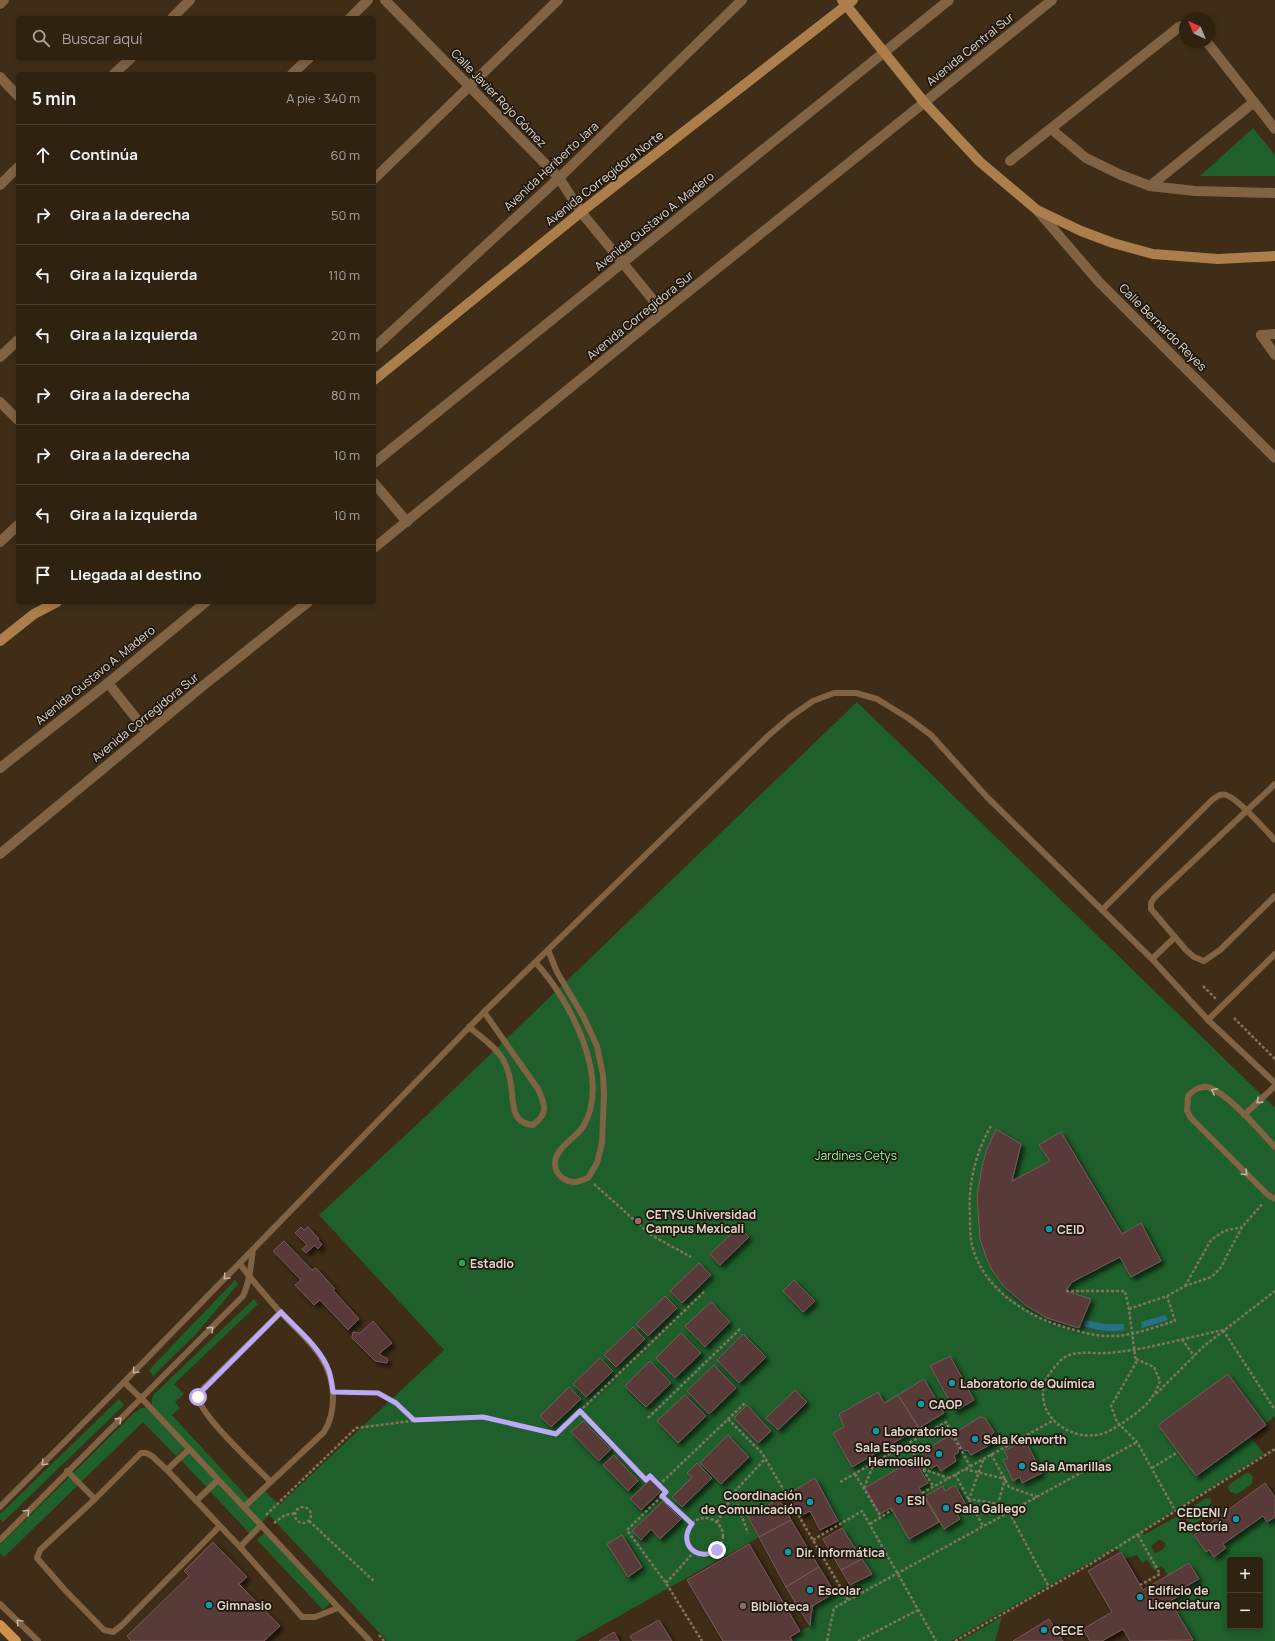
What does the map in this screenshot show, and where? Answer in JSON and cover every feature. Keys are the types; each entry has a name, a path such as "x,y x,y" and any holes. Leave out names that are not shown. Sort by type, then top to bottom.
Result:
{"main road":[{"path":"0,1625 16,1641"}],"street":[{"path":"0,4 4,0"},
{"path":"174,16 190,0"},
{"path":"352,16 368,0"},
{"name":"Calle Javier Rojo Gómez","path":"385,0 559,178 581,212 663,312"},
{"path":"376,177 558,0"},
{"name":"Avenida Heriberto Jara","path":"376,346 559,178 742,0"},
{"name":"Avenida Gustavo A. Madero","path":"376,460 949,0"},
{"name":"Avenida Central Sur","path":"924,102 1052,0"},
{"path":"847,2 924,102 980,162 1037,210 1081,231 1131,249 1153,254 1275,263"},
{"name":"Avenida Corregidora Norte","path":"376,378 581,212 847,2"},
{"path":"1010,161 1179,27"},
{"path":"1212,48 1275,129"},
{"path":"116,72 129,60"},
{"path":"294,72 307,60"},
{"path":"0,77 16,94"},
{"name":"Avenida Corregidora Sur","path":"376,546 663,312 924,102"},
{"path":"1150,186 1254,102"},
{"path":"1051,129 1086,158 1121,175 1150,186 1195,190 1275,193"},
{"path":"0,185 16,170"},
{"name":"Calle Bernardo Reyes","path":"1037,210 1099,282 1275,458"},
{"path":"1234,259 1275,256"},
{"path":"1275,334 1261,335 1275,355"},
{"path":"0,357 16,342"},
{"path":"0,402 16,418"},
{"path":"376,485 407,522"},
{"path":"0,542 16,527"},
{"path":"0,641 34,614 53,604"},
{"name":"Avenida Gustavo A. Madero","path":"0,768 108,683 204,604"},
{"name":"Avenida Corregidora Sur","path":"0,854 147,732 306,604"},
{"path":"108,683 147,732"}],"lane":[{"path":"0,1507 240,1264 484,1012 769,735 790,717 813,701 834,693 856,693 877,699 896,709 932,735 987,797 1152,959 1208,1020 1275,1084 1244,1115"},
{"path":"1275,784 1150,903 1154,914 1175,937 1194,957 1204,961 1220,950 1275,896"},
{"path":"1102,910 1215,798 1221,794 1226,794 1247,811 1275,840"},
{"path":"1152,959 1175,937"},
{"path":"536,963 548,976 562,997 578,1029 588,1058 593,1090 590,1109 583,1126 575,1137 561,1149 556,1157 555,1166 558,1174 565,1180 576,1182 588,1178 597,1163 602,1143 604,1095 603,1075 597,1046 548,950"},
{"path":"1208,1020 1275,954"},
{"path":"469,1027 492,1045 502,1059 509,1073 514,1110 518,1120 533,1126 540,1120 544,1111 544,1103 538,1089 484,1012"},
{"path":"1275,1147 1244,1115 1217,1092 1207,1088 1200,1088 1193,1091 1188,1096 1187,1111 1191,1118 1268,1195 1275,1199"},
{"path":"1,1536 142,1399 243,1296 249,1276 253,1249"},
{"path":"240,1264 281,1312 313,1345 329,1370 333,1392 330,1421 324,1432 244,1507"},
{"path":"270,1482 216,1425 201,1405 198,1397 202,1391 281,1312"},
{"path":"124,1382 142,1399 370,1641"},
{"path":"167,1470 189,1449"},
{"path":"220,1526 119,1629 113,1632 104,1630 39,1562 37,1558 40,1550 95,1500 141,1453 152,1456 167,1470 240,1547 302,1617 315,1617 338,1608"},
{"path":"67,1471 95,1500"},
{"path":"196,1501 218,1480"},
{"path":"240,1547 261,1525"},
{"path":"0,1604 38,1641"}],"path":[{"path":"1203,986 1216,999"},
{"path":"1234,1018 1275,1059"},
{"path":"991,1126 974,1164 969,1200 971,1241 978,1261 990,1280 1001,1293 1025,1311 1047,1322 1084,1333 1108,1336 1132,1333 1175,1321 1167,1296"},
{"path":"588,1178 651,1235 691,1257"},
{"path":"1129,1309 1167,1296 1185,1286 1211,1277 1220,1268 1242,1226 1265,1202"},
{"path":"1185,1286 1211,1240 1224,1232 1242,1226"},
{"path":"265,1514 356,1428 414,1420 483,1417 556,1434 705,1290"},
{"path":"1066,1291 1125,1291 1129,1309 1136,1363 1111,1406 1117,1422 1137,1442 1176,1512"},
{"path":"1223,1330 1134,1349 1106,1353 1087,1352 1064,1357 1050,1372 1044,1385 1042,1397 1048,1414 1063,1429 1078,1435 1097,1435 1120,1425 1141,1411 1194,1356 1223,1330 1275,1291"},
{"path":"648,1418 741,1328"},
{"path":"1223,1330 1275,1410"},
{"path":"1182,1339 1194,1356"},
{"path":"1136,1359 1154,1367 1160,1381 1156,1394"},
{"path":"333,1392 378,1393 396,1403 414,1420"},
{"path":"659,1485 746,1402"},
{"path":"580,1411 646,1480 650,1476 666,1492 627,1530 666,1583 702,1641"},
{"path":"728,1419 758,1449 765,1459 848,1600"},
{"path":"922,1493 1054,1420"},
{"path":"840,1482 946,1422 970,1466"},
{"path":"827,1641 834,1608 1137,1442"},
{"path":"908,1444 933,1486"},
{"path":"955,1641 1092,1563 1275,1449"},
{"path":"1152,1468 1178,1452"},
{"path":"991,1454 1009,1487 1037,1497"},
{"path":"969,1499 984,1458"},
{"path":"717,1522 736,1490 765,1459"},
{"path":"864,1488 874,1463"},
{"path":"922,1468 948,1478"},
{"path":"965,1469 1005,1479"},
{"path":"855,1474 881,1517"},
{"path":"955,1474 984,1526"},
{"path":"969,1499 998,1504 1005,1479"},
{"path":"733,1495 748,1533"},
{"path":"662,1496 692,1524"},
{"path":"274,1523 285,1515 296,1513 299,1509 306,1508 311,1514 308,1521 304,1523 299,1522 296,1518 296,1513"},
{"path":"870,1524 892,1510"},
{"path":"812,1540 862,1511 936,1641"},
{"path":"1009,1512 1049,1587"},
{"path":"700,1518 706,1518 717,1522 723,1533 721,1545 712,1553 700,1554 694,1552 690,1548 686,1536 687,1530 700,1518"},
{"path":"308,1521 374,1581"},
{"path":"1138,1534 1160,1574 1140,1585"},
{"path":"666,1583 694,1552"},
{"path":"858,1641 918,1610"}],"green space":[{"path":"1253,128 1275,155 1275,176 1200,176"},
{"name":"Jardines Cetys","path":"857,702 1275,1108 1275,1416 1250,1436 1264,1454 1142,1531 1144,1535 1177,1516 1194,1535 1206,1552 1209,1550 1214,1557 1226,1549 1223,1544 1263,1516 1268,1522 1275,1517 1275,1641 1191,1641 1193,1640 1170,1601 1185,1592 1183,1588 1198,1579 1190,1563 1168,1576 1162,1566 1154,1570 1147,1560 1142,1563 1137,1555 1125,1559 1121,1552 1115,1548 951,1641 792,1641 790,1637 810,1626 813,1605 872,1574 838,1521 815,1479 748,1517 759,1537 575,1641 387,1641 269,1515 261,1523 186,1446 176,1456 143,1422 4,1557 0,1553 0,1545 134,1413 141,1408 152,1408 152,1398 154,1394 254,1299 258,1304 174,1384 184,1394 175,1402 180,1408 172,1415 249,1499 261,1487 279,1505 444,1350 319,1215 425,1117","holes":["1159,1540 1163,1541 1165,1546 1163,1549 1155,1553 1151,1546"]},
{"path":"235,1280 238,1284 196,1334 153,1376 149,1370"},
{"path":"119,1399 124,1405 3,1522 0,1519 0,1514"},
{"path":"189,1449 261,1525 251,1535 179,1458"},
{"path":"1246,1473 1249,1473 1253,1477 1252,1484 1237,1494 1230,1492 1228,1487 1230,1484"},
{"path":"1206,1498 1211,1499 1211,1502 1197,1525 1194,1527 1181,1514"},
{"path":"266,1531 332,1601 323,1610 257,1540"},
{"path":"1002,1617 995,1641 960,1641"}],"water":[{"path":"1165,1315 1168,1320 1142,1328 1141,1322"},
{"path":"1085,1320 1105,1324 1124,1324 1124,1330 1098,1330 1083,1326"}],"building":[{"name":"CEID","path":"996,1129 1021,1144 1012,1181 1050,1161 1039,1145 1061,1132 1122,1234 1141,1223 1161,1261 1131,1277 1120,1257 1072,1282 1066,1291 1091,1299 1079,1328 1047,1318 1027,1306 1004,1287 992,1270 986,1257 980,1239 977,1196 987,1149"},
{"path":"301,1227 304,1230 308,1227 319,1239 318,1240 322,1244 318,1249 315,1245 306,1253 302,1249 307,1245 295,1233"},
{"path":"739,1227 749,1237 720,1265 710,1254"},
{"path":"284,1241 312,1270 316,1268 359,1319 348,1330 320,1300 314,1305 295,1285 301,1280 273,1251"},
{"path":"699,1263 711,1275 682,1303 670,1291"},
{"path":"794,1280 815,1301 803,1312 783,1291"},
{"path":"665,1296 677,1308 648,1336 636,1324"},
{"path":"711,1302 730,1322 705,1347 685,1326"},
{"path":"373,1321 392,1343 379,1354 388,1359 387,1363 375,1361 352,1338 353,1332 360,1333"},
{"path":"633,1327 645,1339 616,1367 604,1355"},
{"path":"681,1333 701,1353 675,1378 656,1358"},
{"path":"743,1334 766,1357 739,1383 717,1360"},
{"name":"Laboratorio de Química","path":"950,1356 974,1400 955,1411 930,1366"},
{"path":"600,1358 613,1371 586,1397 573,1384"},
{"path":"650,1361 671,1383 646,1407 625,1386"},
{"path":"714,1365 736,1388 709,1414 687,1391"},
{"path":"1228,1374 1266,1425 1196,1476 1158,1425"},
{"name":"CAOP","path":"924,1379 944,1413 919,1428 898,1395"},
{"path":"569,1387 581,1399 551,1427 540,1416"},
{"path":"795,1390 807,1402 778,1430 766,1418"},
{"name":"Laboratorios","path":"878,1392 884,1403 898,1395 919,1428 852,1467 833,1433 844,1427 839,1414"},
{"path":"685,1395 706,1416 678,1443 657,1421"},
{"path":"747,1405 771,1431 758,1443 734,1418"},
{"name":"Sala Kenworth","path":"980,1417 985,1418 994,1432 991,1435 995,1442 971,1455 967,1450 965,1451 961,1447 955,1436 956,1432"},
{"path":"583,1421 611,1449 599,1461 571,1432"},
{"path":"728,1435 749,1457 721,1484 700,1463"},
{"name":"Sala Esposos Hermosillo","path":"947,1437 952,1438 959,1448 958,1453 954,1455 956,1461 941,1471 937,1465 932,1468 928,1466 922,1456 924,1451"},
{"name":"Sala Amarillas","path":"1025,1440 1042,1473 1022,1483 1020,1477 1013,1481 1003,1460 1008,1458 1004,1451"},
{"path":"614,1455 638,1481 628,1491 603,1465"},
{"name":"ESI","path":"914,1459 928,1483 919,1488 939,1522 909,1539 891,1508 880,1514 865,1488"},
{"path":"697,1463 712,1478 682,1507 672,1497 692,1477 687,1473"},
{"name":"Coordinación de Comunicación","path":"815,1478 838,1521 820,1530 810,1511 800,1516 788,1494"},
{"path":"651,1479 662,1490 641,1510 630,1499"},
{"name":"CEDENI / Rectoría","path":"1265,1483 1275,1497 1275,1517 1267,1522 1263,1516 1223,1544 1226,1548 1214,1557 1209,1550 1206,1552 1194,1535"},
{"name":"Sala Gallego","path":"955,1485 966,1505 955,1511 960,1519 944,1529 925,1496 943,1486 945,1491"},
{"path":"779,1499 791,1520 759,1537 748,1517"},
{"path":"663,1501 681,1519 660,1539 651,1529 641,1540 632,1531"},
{"name":"Dir. Informática","path":"791,1520 819,1567 786,1587 759,1537"},
{"path":"842,1528 862,1559 841,1570 823,1539"},
{"path":"622,1535 642,1567 628,1577 607,1544"},
{"name":"Gimnasio","path":"213,1542 247,1577 239,1584 280,1626 264,1641 131,1641 127,1636 189,1576 184,1571"},
{"name":"Biblioteca","path":"749,1544 800,1631 790,1637 792,1641 723,1641 687,1580"},
{"name":"Edificio de Licenciatura","path":"1121,1552 1143,1590 1189,1563 1199,1579 1183,1588 1185,1592 1170,1601 1193,1640 1130,1641 1123,1629 1102,1641 1090,1641 1083,1629 1112,1612 1088,1571"},
{"path":"862,1559 872,1574 850,1585 841,1570"},
{"name":"Escolar","path":"819,1567 835,1593 801,1612 786,1587"},
{"path":"813,1605 811,1615 810,1626 801,1612"},
{"name":"CECE","path":"1049,1619 1063,1641 1013,1641"},
{"path":"659,1620 672,1641 633,1641 630,1636"},
{"path":"614,1632 619,1641 599,1641"}],"place":[{"name":"CETYS Universidad Campus Mexicali","path":"638,1221"},
{"name":"CEID","path":"1049,1229"},
{"name":"Estadio","path":"462,1263"},
{"name":"Laboratorio de Química","path":"952,1383"},
{"name":"CAOP","path":"921,1404"},
{"name":"Laboratorios","path":"876,1431"},
{"name":"Sala Kenworth","path":"975,1439"},
{"name":"Sala Esposos Hermosillo","path":"939,1454"},
{"name":"Sala Amarillas","path":"1022,1466"},
{"name":"ESI","path":"899,1500"},
{"name":"Coordinación de Comunicación","path":"810,1502"},
{"name":"Sala Gallego","path":"946,1508"},
{"name":"CEDENI / Rectoría","path":"1236,1519"},
{"name":"Dir. Informática","path":"788,1552"},
{"name":"Escolar","path":"810,1590"},
{"name":"Edificio de Licenciatura","path":"1140,1597"},
{"name":"Gimnasio","path":"209,1605"},
{"name":"Biblioteca","path":"743,1606"},
{"name":"CECE","path":"1044,1630"}],"route":[{"path":"198,1397 199,1394 281,1312 313,1345 329,1370 333,1392 378,1393 396,1403 414,1420 483,1417 556,1434 580,1411 646,1480 650,1476 666,1492 662,1496 692,1524 687,1530 686,1536 690,1548 694,1552 706,1555 717,1550"}]}
